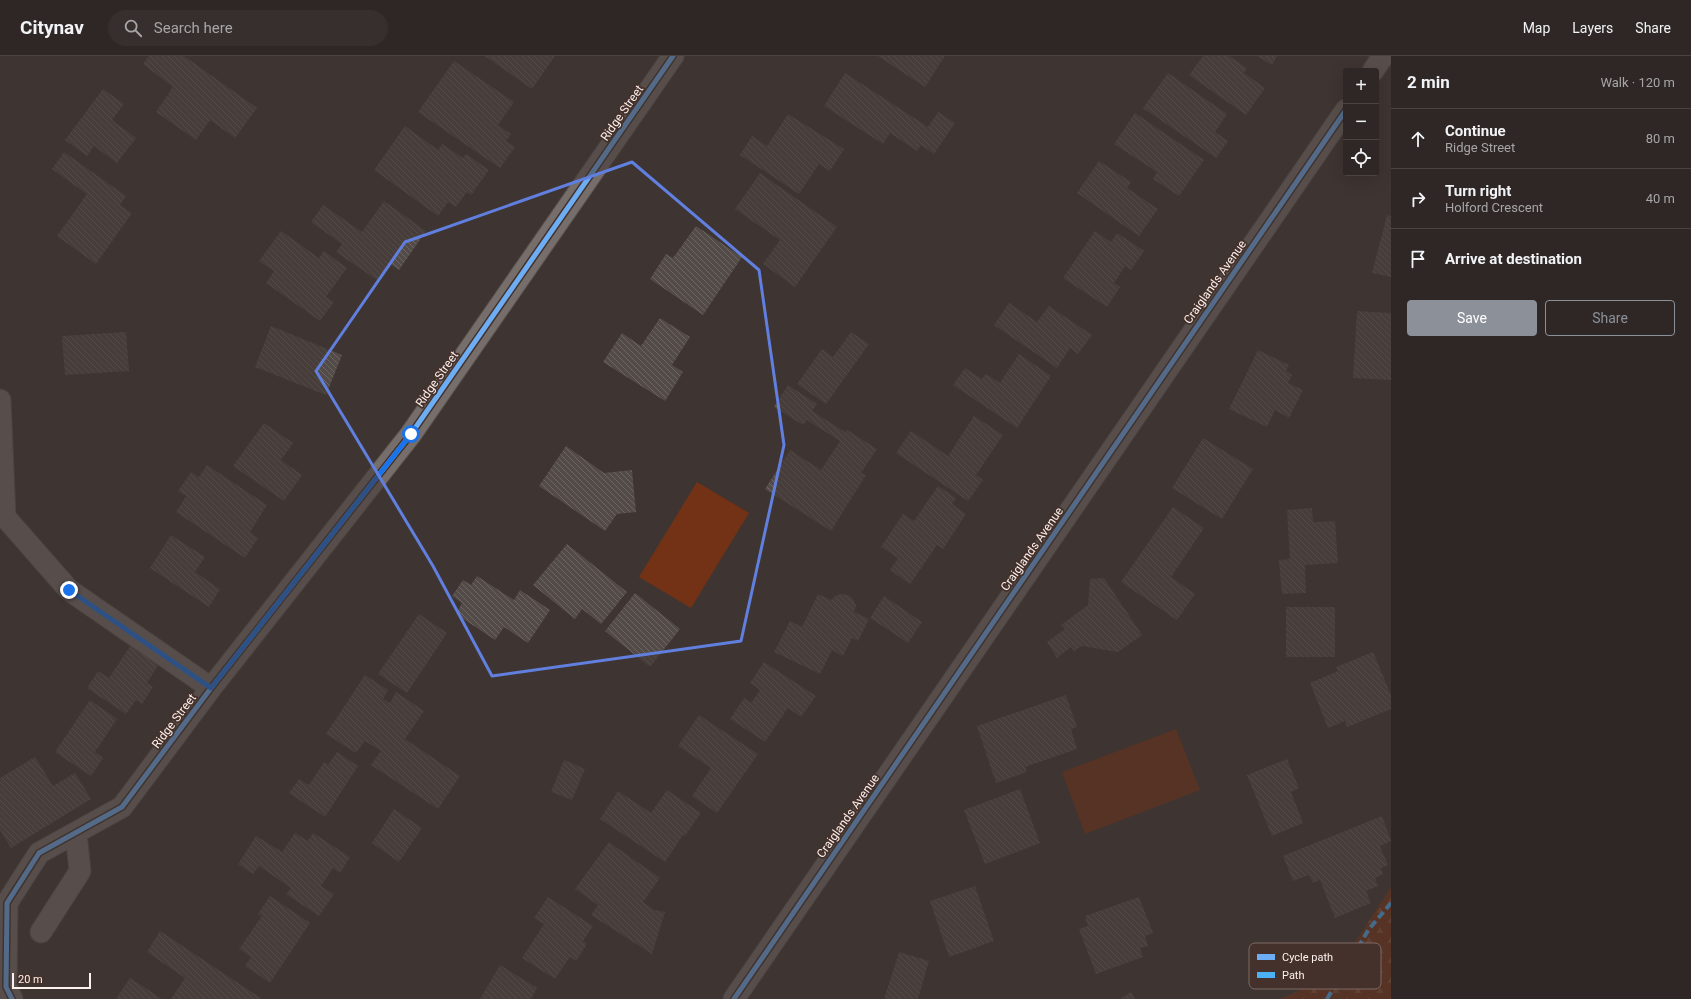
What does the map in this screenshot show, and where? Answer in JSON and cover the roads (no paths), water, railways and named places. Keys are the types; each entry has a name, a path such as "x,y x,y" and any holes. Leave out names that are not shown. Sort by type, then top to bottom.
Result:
{"street":[{"name":"Ridge Street","path":"12,999 6,987 7,903 39,853 76,834 122,807 211,688 411,434 674,56"},
{"path":"1375,68 1383,56"},
{"name":"Craiglands Avenue","path":"734,999 1343,114"},
{"path":"0,400 5,517 69,590 211,688"},
{"path":"41,932 80,871 76,834"}]}
